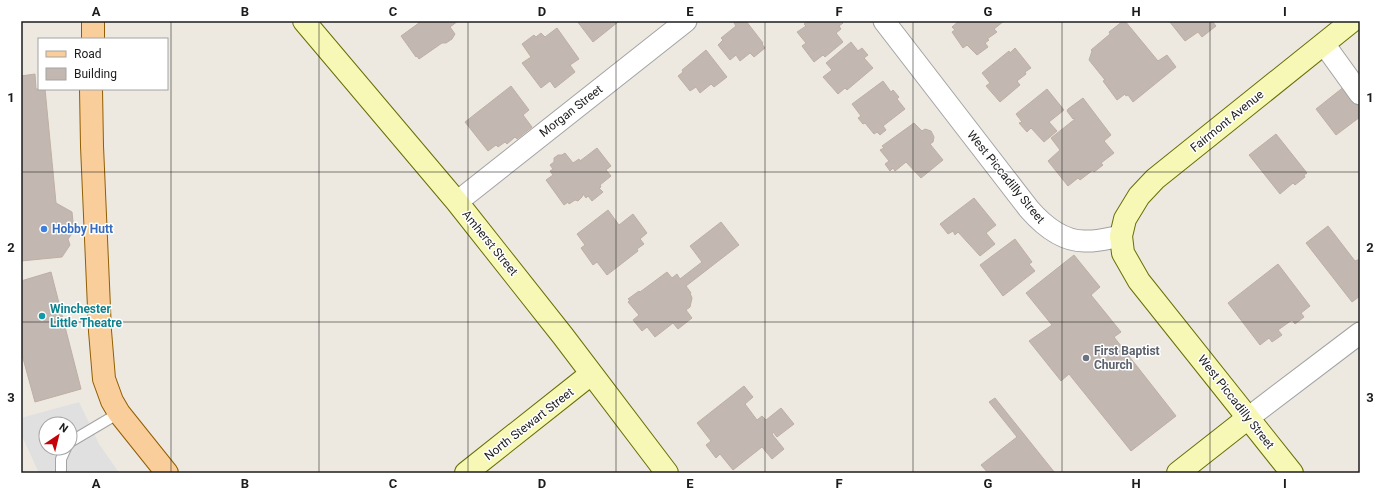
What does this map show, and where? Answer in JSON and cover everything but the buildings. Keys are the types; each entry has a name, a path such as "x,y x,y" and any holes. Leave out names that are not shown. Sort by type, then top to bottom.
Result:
{"main road":[{"path":"93,21 93,38"},
{"path":"91,90 92,146 104,379 112,401 119,413 166,473"}],"street":[{"name":"Amherst Street","path":"304,21 457,202 532,296 667,473"},
{"name":"Morgan Street","path":"457,202 686,21"},
{"name":"West Piccadilly Street","path":"884,21 1029,209 1046,227 1062,236 1083,241 1121,236 1123,253 1139,281 1292,473"},
{"name":"Fairmont Avenue","path":"1121,236 1128,213 1138,196 1155,178 1352,21"},
{"path":"1324,44 1360,94"},
{"path":"1178,473 1360,333"},
{"name":"North Stewart Street","path":"466,473 591,374"}],"lane":[{"path":"78,437 119,413"},
{"path":"61,473 62,456"}],"shaded area":[{"path":"79,402 99,444 119,473 39,473 21,434 21,418"}],"place":[{"name":"Hobby Hutt","path":"44,229"},
{"name":"Winchester Little Theatre","path":"42,316"},
{"name":"First Baptist Church","path":"1086,358"}]}
